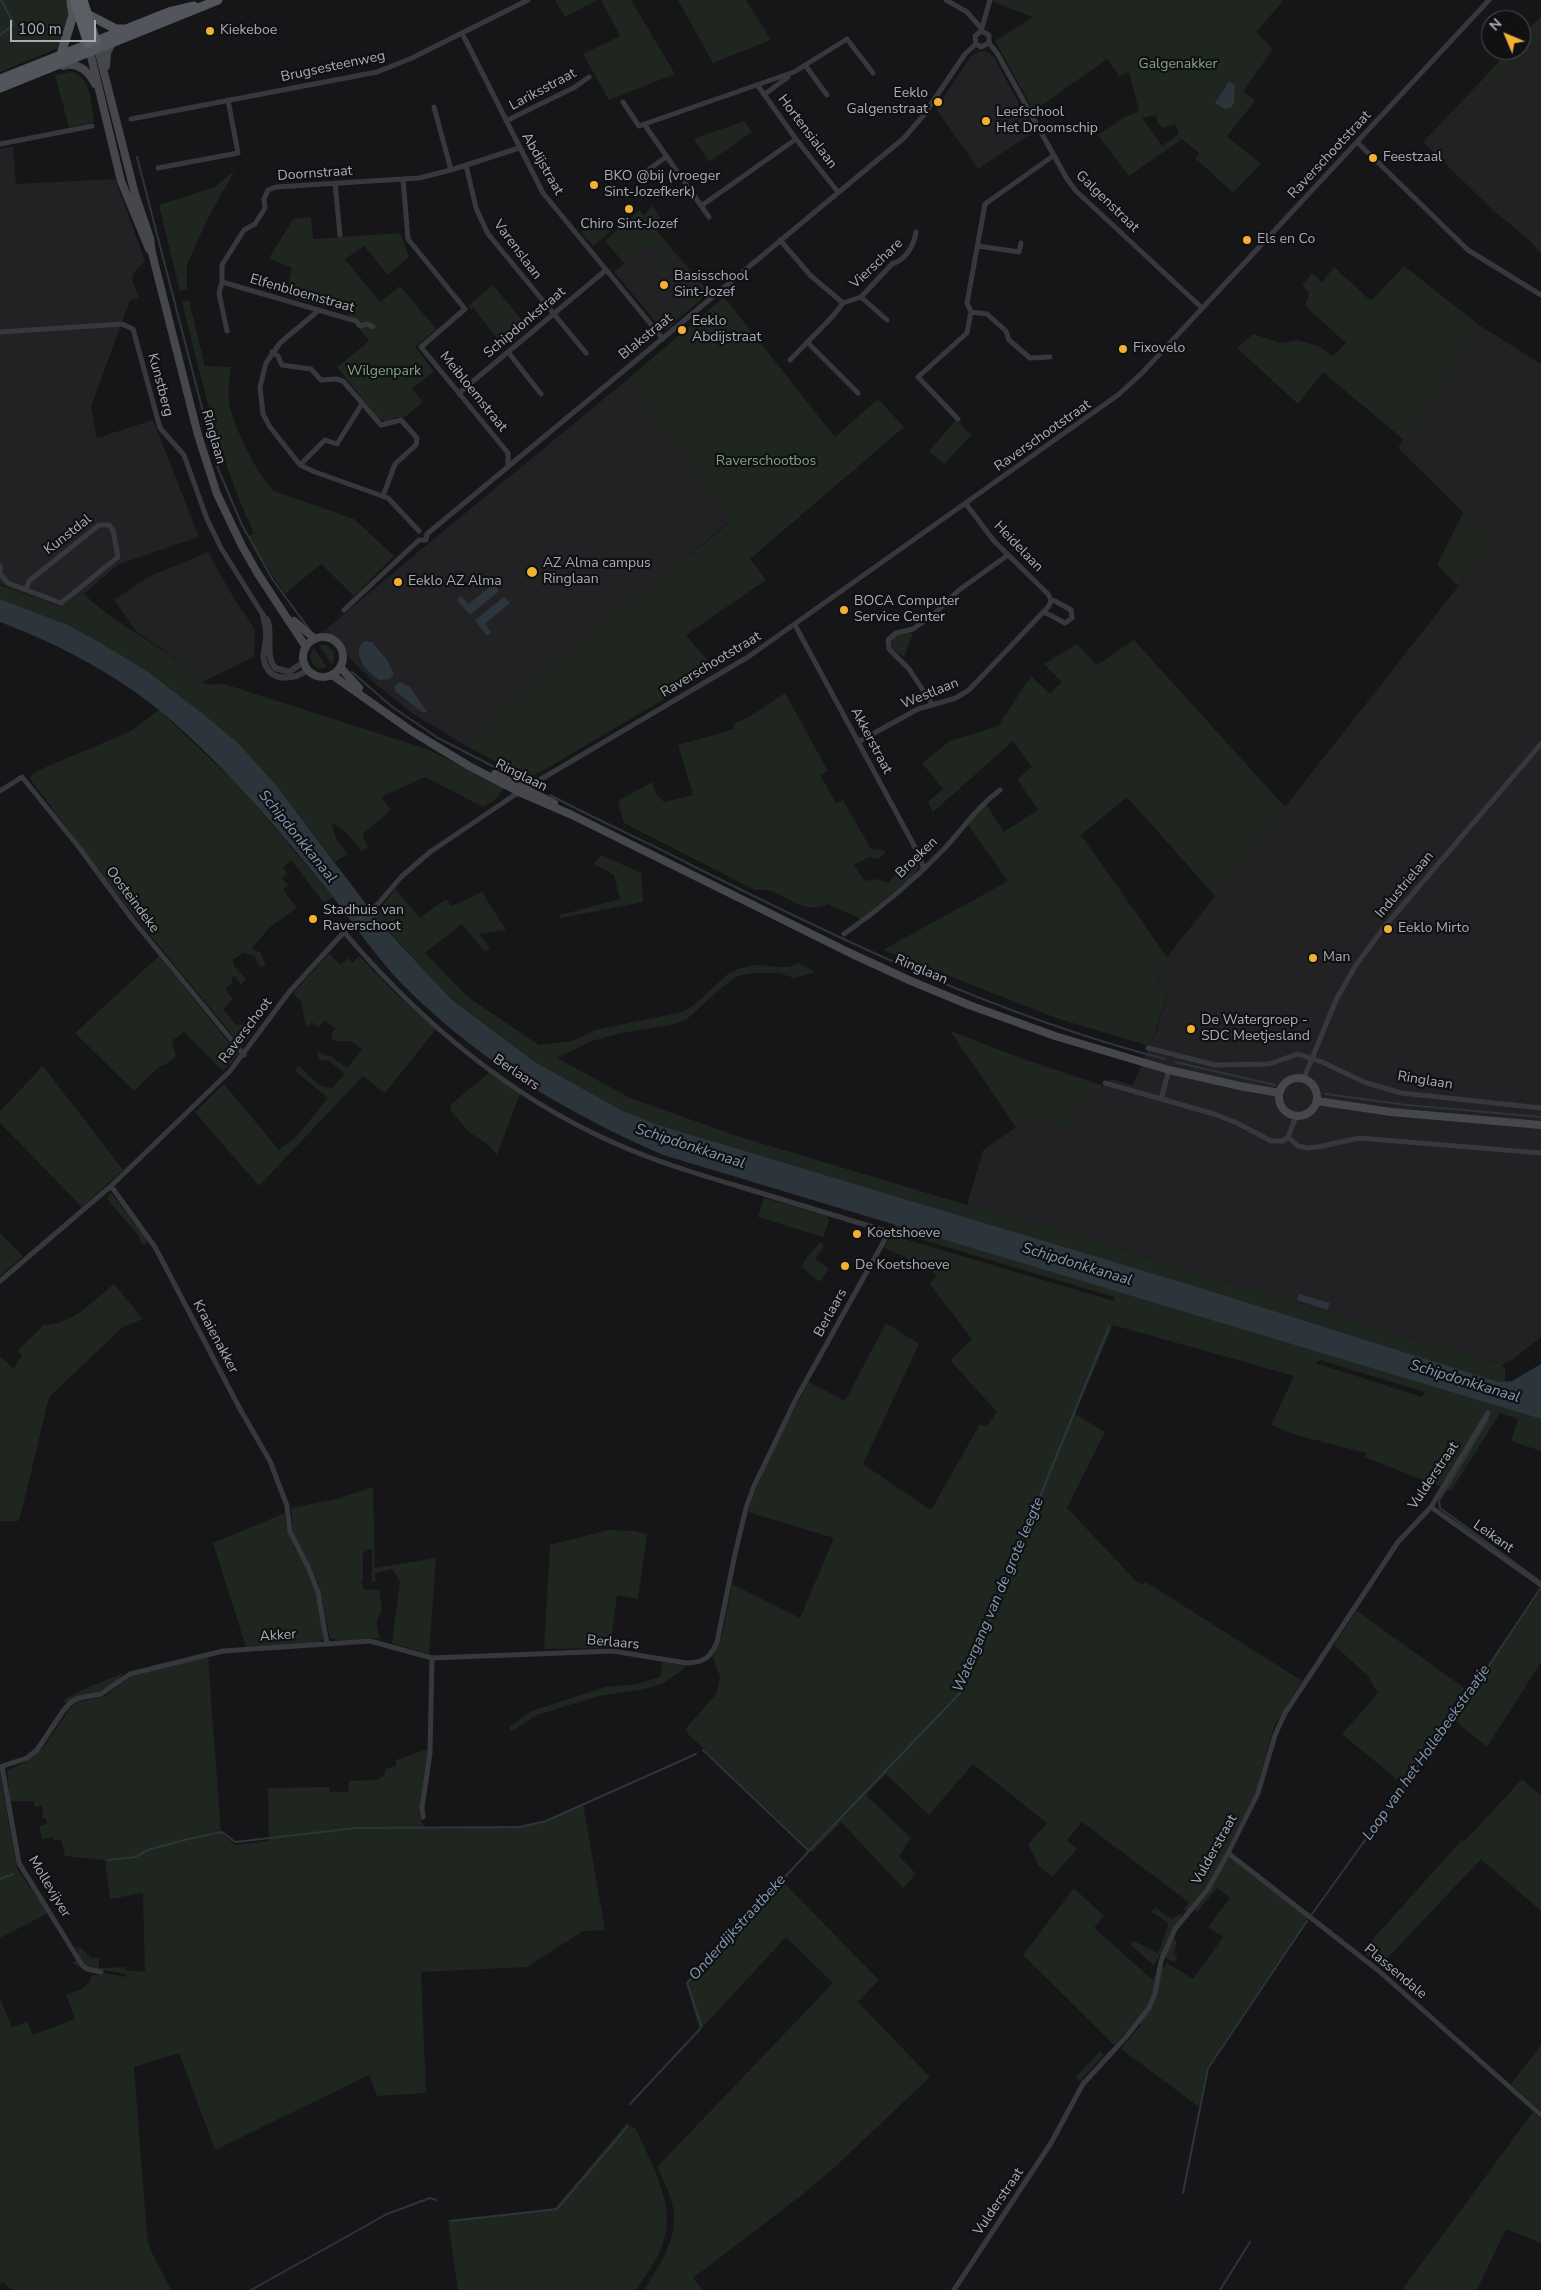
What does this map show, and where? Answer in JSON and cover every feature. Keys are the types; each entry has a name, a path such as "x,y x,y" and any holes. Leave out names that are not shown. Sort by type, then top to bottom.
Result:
{"highway":[{"name":"Ringlaan","path":"72,0 93,47"},
{"name":"Ringlaan","path":"83,0 93,47"}],"main road":[{"path":"61,54 73,15 72,0"},
{"path":"0,88 55,66 126,30 169,12 199,7 218,0"},
{"path":"0,79 61,54 112,43 194,11 199,7"},
{"path":"87,14 116,29 126,30"},
{"path":"105,75 105,60 112,43"},
{"name":"Ringlaan","path":"93,47 105,75 135,194 150,238 152,253 198,435 217,494 242,546 306,647"},
{"name":"Ringlaan","path":"93,47 100,95 121,181 143,238 152,253"},
{"path":"55,66 72,64 84,69 90,75 100,95"},
{"name":"Ringlaan","path":"285,613 314,639"},
{"path":"329,638 338,644 343,655 340,667 332,675 319,676 308,670 304,662 303,654 306,647 314,639 329,638"},
{"name":"Ringlaan","path":"340,667 373,702"},
{"name":"Ringlaan","path":"332,675 373,702 413,732 459,758 515,783 522,790 541,796 572,815"},
{"name":"Ringlaan","path":"459,758 469,766 522,790 850,953 969,1005 1055,1036 1168,1070 1279,1093"},
{"path":"1304,1078 1314,1086 1317,1093 1317,1101 1307,1114 1296,1116 1283,1108 1279,1093 1286,1082 1304,1078"},
{"path":"1317,1101 1391,1112 1541,1125"}],"street":[{"name":"Brugsesteenweg","path":"131,119 377,72 403,62 528,0"},
{"path":"946,0 967,12 981,30 989,35 989,43 981,47 976,44 974,36 981,30 990,0"},
{"name":"Raverschootstraat","path":"374,908 401,877 430,852 522,790 732,667 795,625 1118,395 1142,373 1489,0"},
{"name":"Abdijstraat","path":"462,33 543,193 663,339"},
{"path":"765,94 794,72 847,39 873,73"},
{"name":"Galgenstraat","path":"989,43 997,52 1066,179 1076,191 1202,308"},
{"name":"Blakstraat","path":"427,534 904,138 923,116 966,54 976,44"},
{"path":"805,65 827,95"},
{"path":"623,102 639,126 794,72"},
{"name":"Lariksstraat","path":"506,122 575,87 589,77"},
{"name":"Hortensialaan","path":"758,86 796,139 838,192"},
{"path":"158,168 238,153 228,100"},
{"path":"434,107 451,170"},
{"path":"644,124 708,217"},
{"path":"0,144 92,126"},
{"path":"701,206 796,139"},
{"path":"1357,142 1468,250 1541,296"},
{"name":"Doornstraat","path":"227,331 219,292 222,282 222,265 244,230 255,224 265,208 264,199 268,190 276,187 419,178 451,170 519,148"},
{"path":"958,419 918,377 967,333 971,312 967,303 985,204 1053,156"},
{"path":"642,175 666,157"},
{"name":"Varenslaan","path":"466,165 476,208 486,229 586,353"},
{"name":"Meibloemstraat","path":"403,179 408,239 465,309 421,347 508,452 521,456"},
{"path":"335,183 340,235"},
{"name":"Vierschare","path":"843,304 861,297 892,264 898,262 914,244 916,232"},
{"path":"780,240 811,276 843,304 790,360"},
{"path":"978,246 1019,252 1021,243"},
{"name":"Schipdonkstraat","path":"459,393 606,270"},
{"name":"Elfenbloemstraat","path":"222,282 356,321 360,326 367,324 373,327"},
{"path":"861,297 887,320"},
{"path":"319,310 272,352 266,363 260,387 264,414 270,426 300,464 314,472 383,496 396,504 419,531 424,531 427,534 426,540 419,540 344,610"},
{"path":"971,312 987,314 1006,331 1009,340 1030,358 1050,357"},
{"name":"Kunstberg","path":"0,332 122,324 132,329 157,422 167,439 184,455 207,520 221,548 263,615"},
{"path":"807,342 858,392"},
{"path":"272,352 278,356 282,365 311,369 321,380 336,379 343,381 381,425 401,420 417,438 416,445 394,464 383,496"},
{"path":"508,352 541,394"},
{"path":"300,464 325,440 336,444 362,404"},
{"name":"Meibloemstraat","path":"508,452 508,467"},
{"name":"Heidelaan","path":"966,504 984,529 1048,594 1050,603"},
{"name":"Kunstdal","path":"0,566 3,579 26,589 56,602 65,601 118,558 113,530 109,525 99,524 29,581 26,589"},
{"path":"419,531 416,536 419,540"},
{"path":"932,704 909,669 889,649 888,640 896,633 913,629 934,614 959,590 1008,555"},
{"path":"1044,612 1066,623 1072,618 1071,610 1055,601 1050,603"},
{"name":"Westlaan","path":"858,742 889,724 932,704 956,698 969,690 1044,612 1050,603"},
{"path":"263,615 266,617 271,628 269,655 272,664 280,671 290,672 304,662"},
{"path":"263,615 266,636 263,656 267,668 277,676 287,678 308,670"},
{"name":"Akkerstraat","path":"795,625 917,851 924,869"},
{"name":"Industrielaan","path":"1304,1078 1336,1000 1356,965 1384,926 1541,744"},
{"name":"Oosteindeke","path":"0,791 22,777 78,846 132,919 244,1055"},
{"name":"Broeken","path":"844,934 876,912 924,869 986,800 1000,790"},
{"name":"Raverschoot","path":"111,1186 230,1071 244,1055 290,991 344,932 374,908"},
{"name":"Berlaars","path":"344,932 375,969 406,1000 454,1042 501,1079 552,1111 612,1142 666,1164 889,1232 798,1397 754,1486 739,1536 717,1642 706,1659 696,1663 686,1663 612,1651 432,1658"},
{"path":"1148,1048 1215,1065 1269,1064 1298,1054 1311,1058"},
{"name":"Ringlaan","path":"1311,1058 1357,1079 1401,1093 1541,1108"},
{"path":"1161,1099 1168,1070"},
{"path":"1105,1083 1229,1120 1271,1141 1283,1141 1288,1137 1296,1116"},
{"path":"1288,1137 1298,1146 1307,1148 1359,1138 1541,1153"},
{"path":"0,1281 111,1186"},
{"name":"Kraaienakker","path":"111,1186 156,1247 240,1409 270,1461 287,1506 290,1532 308,1567 318,1592 327,1644"},
{"name":"Vulderstraat","path":"954,2290 1051,2143 1068,2115 1083,2084 1126,2037 1149,2008 1161,1960 1175,1930 1208,1889 1228,1853 1258,1793 1274,1735 1285,1713 1398,1542 1431,1507 1488,1414"},
{"name":"Leikant","path":"1431,1507 1541,1585"},
{"name":"Akker","path":"1,1767 27,1758 37,1750 70,1703 79,1698 101,1694 130,1674 223,1650 370,1640 432,1658"},
{"path":"423,1817 422,1808 430,1753 432,1658"},
{"name":"Mollevijver","path":"1,1767 21,1868 82,1965 87,1970 101,1972"},
{"name":"Plassendale","path":"1228,1853 1379,1971 1541,2115"}],"shaded area":[{"path":"1541,38 1541,229 1527,238 1494,211 1423,142 1482,80 1489,86 1517,60 1531,60 1531,47"},
{"name":"Leefschool Het Droomschip","path":"985,51 994,57 1034,132 978,169 936,109 971,56"},
{"path":"13,146 16,184 115,179 145,261 133,274 132,280 139,298 130,300 91,407 97,438 153,420 199,537 119,564 66,609 0,584 0,149"},
{"name":"Basisschool Sint-Jozef","path":"660,235 709,292 667,329 661,328 614,272"},
{"path":"1479,325 1541,364 1541,1337 1512,1360 1502,1365 1120,1249 1095,1237 967,1205 983,1150 1032,1116 1066,1128 1080,1105 1112,1079 1133,1085 1157,1029 1169,991 1155,986 1167,957 1493,542 1398,448"},
{"name":"AZ Alma campus Ringlaan","path":"628,379 730,521 645,592 638,594 501,709 496,715 498,717 468,747 415,715 378,686 323,632"},
{"path":"208,552 235,600 255,629 254,657 202,682 177,660 136,631 114,600 148,577"}],"green space":[{"path":"0,0 68,0 68,18 58,48 0,72"},
{"path":"555,0 597,0 565,17"},
{"path":"601,0 631,0 675,74 609,100 583,54 620,36"},
{"path":"678,0 746,0 771,40 713,63"},
{"name":"Galgenakker","path":"994,0 1284,0 1256,32 1273,49 1243,91 1255,101 1227,136 1261,164 1233,193 1195,158 1199,153 1182,139 1129,176 1098,135 1125,117 1139,111 1129,72 1119,76 1107,59 1034,111 995,41 1033,17 993,2","holes":["1229,81 1235,90 1231,108 1223,109 1215,103","1157,115 1157,123 1163,128 1175,124 1179,134 1162,146 1142,118"]},
{"path":"1541,16 1541,38 1531,47 1531,26"},
{"path":"1500,60 1517,60 1489,86 1482,80"},
{"path":"72,72 79,75 87,86 94,122 69,127 55,75"},
{"path":"744,121 752,132 709,162 694,139"},
{"path":"235,170 208,218 187,265 187,289 180,292 159,205 215,187"},
{"path":"652,206 661,219 655,228 666,242 653,253 647,245 625,264 605,241 639,210 644,215"},
{"name":"Wilgenpark","path":"311,217 313,239 400,233 409,257 388,275 364,246 345,259 380,302 400,286 436,329 415,347 434,371 412,389 423,402 405,417 395,417 388,422 379,419 337,367 369,341 347,313 286,296 292,268 269,258 293,219"},
{"path":"599,217 611,231 593,246 581,232"},
{"path":"1541,229 1541,253 1527,238"},
{"path":"663,250 670,250 678,260 667,270 656,256"},
{"path":"1404,266 1479,325 1404,440 1323,372 1298,404 1237,348 1253,334 1281,343 1297,340 1318,346 1333,356 1346,343 1305,306 1309,293 1302,285 1312,273 1322,282 1334,267 1371,301"},
{"path":"493,285 528,328 505,348 473,308 471,309 468,306"},
{"path":"696,293 702,299 685,313 679,307"},
{"name":"Raverschootbos","path":"724,297 835,437 878,399 904,427 750,559 766,580 686,635 715,669 549,767 526,777 468,747 498,717 496,715 501,709 639,593 645,592 730,522 628,379"},
{"path":"189,300 205,366 231,367 228,393 231,411 247,449 268,484 274,491 354,519 394,556 354,596 321,564 285,594 248,537 254,533 221,448 182,302"},
{"path":"654,308 657,314 663,317 667,317 678,310 682,315 667,329 661,328 649,313"},
{"path":"956,420 971,435 944,464 929,451"},
{"path":"1463,513 1493,542 1458,586 1437,565"},
{"path":"0,585 66,609 83,593 105,612 180,662 205,683 212,685 221,683 427,749 504,788 495,800 483,807 425,777 381,797 391,810 364,833 363,838 368,846 362,852 345,831 332,824 335,836 347,854 335,862 276,785 239,744 207,717 148,672 101,643 68,625 0,599"},
{"path":"913,633 904,657 890,648 889,641 898,634"},
{"path":"1134,640 1285,807 1215,896 1127,797 1081,835 1167,957 1155,986 1169,991 1150,1046 1059,1019 883,950 1008,881 968,825 986,804 1004,832 1038,810 1017,779 1032,767 1013,741 933,812 928,802 943,789 922,763 950,741 998,726 1031,676 1050,694 1062,682 1044,664 1077,644 1097,665"},
{"path":"319,645 327,645 334,652 332,665"},
{"path":"314,648 327,668 318,668 312,663 310,655"},
{"path":"785,693 828,771 820,775 836,803 843,800 871,849 884,850 885,853 879,859 869,857 854,865 865,881 876,879 889,883 913,856 919,867 914,875 861,919 828,904 813,908 805,907 771,891 755,890 624,823 618,801 652,782 656,794 664,802 693,795 678,745 734,729 733,724 751,716"},
{"path":"159,710 241,788 333,897 324,903 291,860 283,867 287,873 282,878 288,885 283,890 297,908 270,927 251,949 260,952 266,966 258,965 255,956 244,953 233,959 234,966 246,979 241,984 234,976 231,980 233,982 225,989 233,999 223,1009 236,1025 244,1024 253,1033 242,1047 124,903 30,779 37,771 131,731"},
{"path":"601,855 641,873 643,902 560,918 560,915 620,899 614,875 594,864"},
{"path":"395,889 420,918 446,899 452,906 482,892 506,930 479,934 490,948 485,952 462,924 425,953 468,997 539,1045 573,1041 595,1030 683,1012 694,1005 729,973 740,968 759,965 789,967 798,963 816,972 794,978 779,973 754,973 738,976 720,989 686,1020 671,1025 617,1034 592,1041 557,1058 630,1098 740,1137 967,1205 1095,1237 1120,1249 1502,1365 1505,1369 1505,1382 1499,1382 1201,1288 638,1119 535,1062 452,1000 373,914"},
{"path":"329,954 341,965 347,958 353,963 359,956 395,993 436,1029 385,1093 363,1076 259,1186 195,1112 224,1084 279,1150 296,1137 328,1098 295,1071 299,1066 318,1083 332,1088 345,1074 329,1061 320,1060 317,1054 318,1051 327,1056 329,1055 347,1068 362,1049 351,1041 335,1041 332,1038 332,1032 336,1029 325,1020 318,1028 312,1022 306,1027 301,1001 293,993"},
{"path":"159,956 239,1055 223,1071 184,1032 172,1041 176,1056 164,1066 161,1065 134,1091 75,1033"},
{"path":"950,1031 1026,1060 1104,1086 1080,1105 1066,1129 1032,1116 1016,1127"},
{"path":"43,1066 123,1170 82,1207 0,1123 0,1111"},
{"path":"489,1073 520,1093 497,1155 486,1143 469,1132 450,1110 451,1104"},
{"path":"111,1193 149,1241 146,1244 141,1243 138,1235 108,1200 107,1196"},
{"path":"764,1198 828,1216 829,1222 823,1237 758,1217"},
{"path":"896,1224 1541,1419 1541,1451 1511,1441 1518,1419 1500,1413 1451,1491 1365,1457 1366,1453 1296,1435 1271,1425 1294,1376 1113,1325 1075,1414 1105,1432 1067,1508 1137,1582 1143,1585 1146,1582 1302,1681 1274,1726 1256,1791 1224,1855 1232,1858 1308,1918 1207,2067 1199,2107 1121,2049 1141,2025 1136,2022 1114,2045 1023,1955 1074,1888 1104,1916 1094,1928 1153,1980 1155,1975 1167,1963 1193,1979 1223,1937 1208,1927 1230,1898 1217,1888 1197,1912 1192,1907 1188,1912 1184,1909 1189,1902 1082,1822 1067,1840 1077,1849 1052,1877 1038,1865 1028,1844 1047,1823 973,1764 929,1815 886,1774 866,1795 911,1838 899,1856 916,1874 903,1888 841,1822 812,1852 688,1734 686,1728 717,1693 720,1677 713,1658 723,1631 732,1584 800,1618 834,1538 748,1512 767,1462 809,1382 845,1401 886,1323 919,1344 863,1464 931,1510 980,1424 986,1427 997,1412 950,1360 972,1339 929,1283 937,1277 926,1263 918,1268 905,1257 884,1248 890,1238 894,1236 1114,1301 1114,1297 893,1231","holes":["1320,1360 1425,1392 1422,1397 1315,1363"]},
{"path":"0,1233 23,1256 0,1276"},
{"path":"820,1242 824,1245 815,1259 829,1269 819,1282 802,1267 807,1257"},
{"path":"114,1284 143,1319 123,1327 49,1397 20,1518 18,1521 0,1521 0,1356 13,1369 22,1356 18,1350 44,1325 64,1321 73,1316"},
{"path":"373,1487 375,1568 436,1558 429,1654 392,1643 400,1581 392,1569 375,1573 375,1582 372,1582 372,1548 363,1553 363,1578 361,1581 364,1589 379,1590 381,1609 377,1625 380,1639 340,1640 330,1638 319,1585 293,1533 291,1508 337,1499"},
{"path":"285,1513 285,1522 290,1538 310,1577 315,1592 321,1616 323,1639 318,1643 246,1647 213,1543"},
{"path":"608,1530 635,1531 647,1534 638,1599 617,1595 610,1648 544,1649 550,1545"},
{"path":"1541,1590 1541,1662 1487,1747 1454,1720 1406,1787 1342,1734 1378,1693 1367,1675 1334,1645 1357,1611 1470,1692"},
{"path":"208,1657 221,1833 235,1845 269,1841 268,1788 330,1787 329,1792 348,1792 349,1781 378,1780 385,1774 385,1769 396,1766 396,1760 428,1749 419,1815 423,1825 427,1828 520,1826 546,1821 583,1804 605,1930 583,1931 527,1967 421,1972 426,2093 377,2096 369,2075 215,2150 179,2053 134,2067 147,2236 150,2249 171,2290 12,2290 3,2282 0,2284 0,1999 12,2027 27,2022 33,2035 75,2019 66,1995 85,1986 91,1976 105,1973 126,1977 126,1974 101,1970 93,1972 72,1963 80,1958 76,1947 81,1948 91,1958 99,1958 99,1968 125,1967 125,1970 145,1972 143,1893 110,1899 105,1860 65,1856 61,1839 54,1841 54,1837 42,1839 39,1826 47,1824 46,1818 43,1819 42,1806 34,1806 34,1801 10,1801 7,1771 27,1761 43,1748 71,1707 78,1702 105,1696 132,1676"},
{"path":"663,1662 685,1666 684,1669 662,1684 645,1689 599,1696 537,1715 512,1731 509,1730 510,1726 532,1711 605,1687 637,1684 660,1677"},
{"path":"123,1673 119,1680 106,1689 66,1704 64,1700 82,1690"},
{"path":"0,1773 17,1869 48,1913 0,1938"},
{"path":"1522,1779 1541,1796 1541,1911 1481,1859 1380,1966 1362,1951 1462,1840 1464,1842"},
{"path":"782,1881 879,1980 858,2002 930,2077 837,2165 803,2194 693,2278 703,2290 644,2290 667,2249 674,2226 672,2203 657,2167 833,1983 786,1937 702,2028 698,2025 686,1982"},
{"path":"1155,1907 1171,1919 1180,1914 1183,1916 1169,1936 1177,1940 1174,1954 1178,1957 1174,1962 1160,1955 1154,1966 1130,1944 1134,1941 1158,1953 1168,1926 1167,1922 1151,1912"},
{"path":"1541,2045 1541,2111 1511,2084"},
{"path":"1100,2051 1104,2055 1080,2081 1075,2078"},
{"path":"1533,2112 1541,2120 1541,2243 1506,2229 1477,2290 1402,2290"},
{"path":"627,2123 636,2129 660,2184 667,2214 666,2229 661,2249 636,2290 458,2290 448,2220 554,2209"}],"water":[{"path":"1229,81 1235,86 1234,103 1231,108 1224,109 1215,103"},
{"path":"494,584 499,591 470,615 457,600 461,596 468,604"},
{"path":"504,597 510,603 485,624 491,632 487,636 475,620"},
{"name":"Schipdonkkanaal","path":"0,599 68,625 101,643 148,672 207,717 239,744 276,785 381,924 452,1000 535,1062 623,1111 655,1124 1201,1288 1499,1382 1512,1381 1541,1364 1541,1419 663,1155 627,1139 558,1103 492,1061 431,1012 403,985 375,953 293,848 229,775 183,731 141,696 103,671 42,639 0,622"},
{"path":"364,641 372,642 387,660 394,674 390,679 379,680 364,666 360,658 359,647"},
{"path":"400,682 410,687 427,712 422,712 395,691 395,685"},
{"path":"1299,1294 1330,1303 1327,1310 1297,1300"}],"waterway":[{"path":"0,35 14,24 1,0"},
{"path":"137,157 217,466 242,525 273,580 309,629"},
{"path":"352,672 391,706 438,738 506,773"},
{"path":"550,795 805,921 922,974 1042,1021 1165,1059"},
{"path":"1175,1062 1275,1085"},
{"path":"1326,1094 1407,1105 1541,1117"},
{"name":"Watergang van de grote leegte","path":"703,1750 809,1851 960,1693 1109,1327"},
{"name":"Loop van het Hollebeekstraatje","path":"1488,1419 1439,1501 1440,1508 1541,1582"},
{"name":"Loop van het Hollebeekstraatje","path":"1312,1914 1465,1701 1540,1589"},
{"name":"Watergang van de grote leegte","path":"108,1860 135,1857 148,1850 222,1832 235,1842 356,1828 520,1827 546,1821 696,1754"},
{"name":"Onderdijkstraatbeke","path":"630,2104 700,2029 701,2025 687,1983 809,1851"},
{"name":"Watergang van de grote leegte","path":"0,1879 14,1874"},
{"name":"Loop van het Hollebeekstraatje","path":"1183,2193 1208,2068 1307,1921"},
{"name":"Onderdijkstraatbeke","path":"451,2221 557,2209 627,2127"},
{"name":"Onderdijkstraatbeke","path":"251,2290 387,2214 430,2198 436,2200"},
{"name":"Loop van het Hollebeekstraatje","path":"1220,2290 1250,2242"}],"place":[{"name":"Kiekeboe","path":"210,31"},
{"name":"Eeklo Galgenstraat","path":"938,102"},
{"name":"Leefschool Het Droomschip","path":"986,121"},
{"name":"Feestzaal","path":"1373,158"},
{"name":"BKO @bij (vroeger Sint-Jozefkerk)","path":"594,185"},
{"name":"Chiro Sint-Jozef","path":"629,209"},
{"name":"Els en Co","path":"1247,240"},
{"name":"Basisschool Sint-Jozef","path":"664,285"},
{"name":"Eeklo Abdijstraat","path":"682,330"},
{"name":"Fixovelo","path":"1123,349"},
{"name":"AZ Alma campus Ringlaan","path":"532,572"},
{"name":"Eeklo AZ Alma","path":"398,582"},
{"name":"BOCA Computer Service Center","path":"844,610"},
{"name":"Stadhuis van Raverschoot","path":"313,919"},
{"name":"Eeklo Mirto","path":"1388,929"},
{"name":"Man","path":"1313,958"},
{"name":"De Watergroep - SDC Meetjesland","path":"1191,1029"},
{"name":"Koetshoeve","path":"857,1234"},
{"name":"De Koetshoeve","path":"845,1266"}]}
